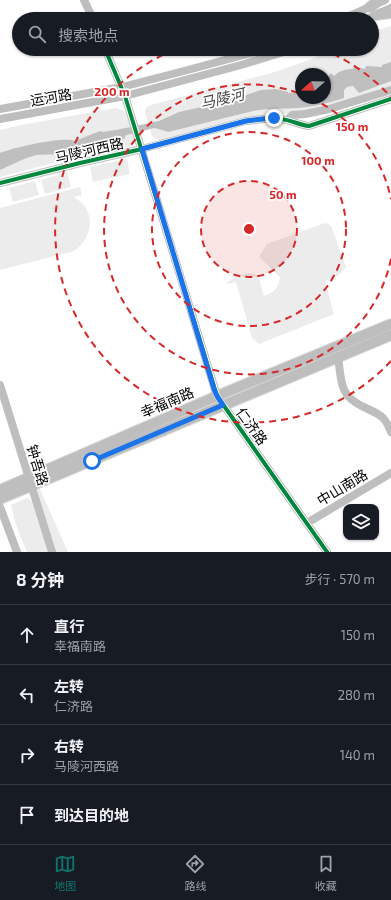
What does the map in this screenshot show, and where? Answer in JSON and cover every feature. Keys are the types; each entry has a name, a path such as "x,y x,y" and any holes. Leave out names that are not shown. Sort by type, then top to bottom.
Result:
{"main road":[{"path":"372,12 379,0"},
{"path":"379,14 391,13"},
{"name":"幸福南路","path":"0,498 30,482 217,396 391,324"},
{"name":"幸福南路","path":"0,490 30,482 223,405 391,335"}],"street":[{"path":"84,0 90,12"},
{"path":"373,12 384,0"},
{"path":"378,12 391,8"},
{"name":"仁济路","path":"108,56 122,87 142,149 217,396 327,552"},
{"name":"运河路","path":"0,109 122,87 239,56"},
{"name":"运河路","path":"0,119 125,96 270,56"},
{"path":"290,121 290,117 292,115 306,114 329,109 391,90"},
{"name":"马陵河西路","path":"0,183 142,149 246,121 274,118 290,121 303,126 309,126 391,99"},
{"path":"338,357 343,384 348,396 359,405 379,414 384,418 391,432"},
{"name":"钟吾路","path":"0,385 52,552"},
{"name":"中山南路","path":"307,523 391,473"},
{"path":"0,507 18,552"}],"shaded area":[{"path":"390,26 391,88 307,112 269,115 162,140 156,139 152,136 145,113 146,108 151,105 278,71 318,56 379,56 379,30"},
{"path":"391,62 391,81 359,93 353,86 347,87 344,90 344,98 331,102 331,73 334,76 347,69 353,69 354,66 365,69 366,66 382,67 382,65"},
{"path":"276,89 288,93 295,92 295,104 324,104 253,111 168,132 154,128 127,135 117,144 102,143 78,152 36,155 0,170 0,153 6,151 49,141 75,141 100,131 116,130 159,121 179,112 237,98 261,90"},
{"path":"116,108 127,114 135,140 133,145 83,155 0,177 0,130"},
{"path":"127,159 130,174 93,182 90,167"},
{"path":"67,172 71,187 45,194 41,180"},
{"path":"35,181 39,195 13,202 9,188"},
{"path":"80,187 82,195 74,197 82,203 86,209 90,222 87,235 80,246 74,251 0,270 0,208"},
{"path":"325,223 331,226 346,267 339,275 325,281 334,314 259,344 252,338 236,282 226,284 242,275 251,274 258,277 264,296 271,293 277,287 280,277 259,257 267,244"},
{"path":"40,489 68,552 54,552 35,492"},
{"path":"29,498 32,502 48,552 27,552 20,535 11,505"}],"cycle path":[{"path":"108,56 125,96 217,396 327,552"},
{"path":"0,183 142,149 246,121 277,118 309,126 391,99"}],"route":[{"path":"92,461 223,405 214,389 148,174 142,149 246,121 274,118"}],"water label":[{"name":"马陵河","path":"222,98"}]}
